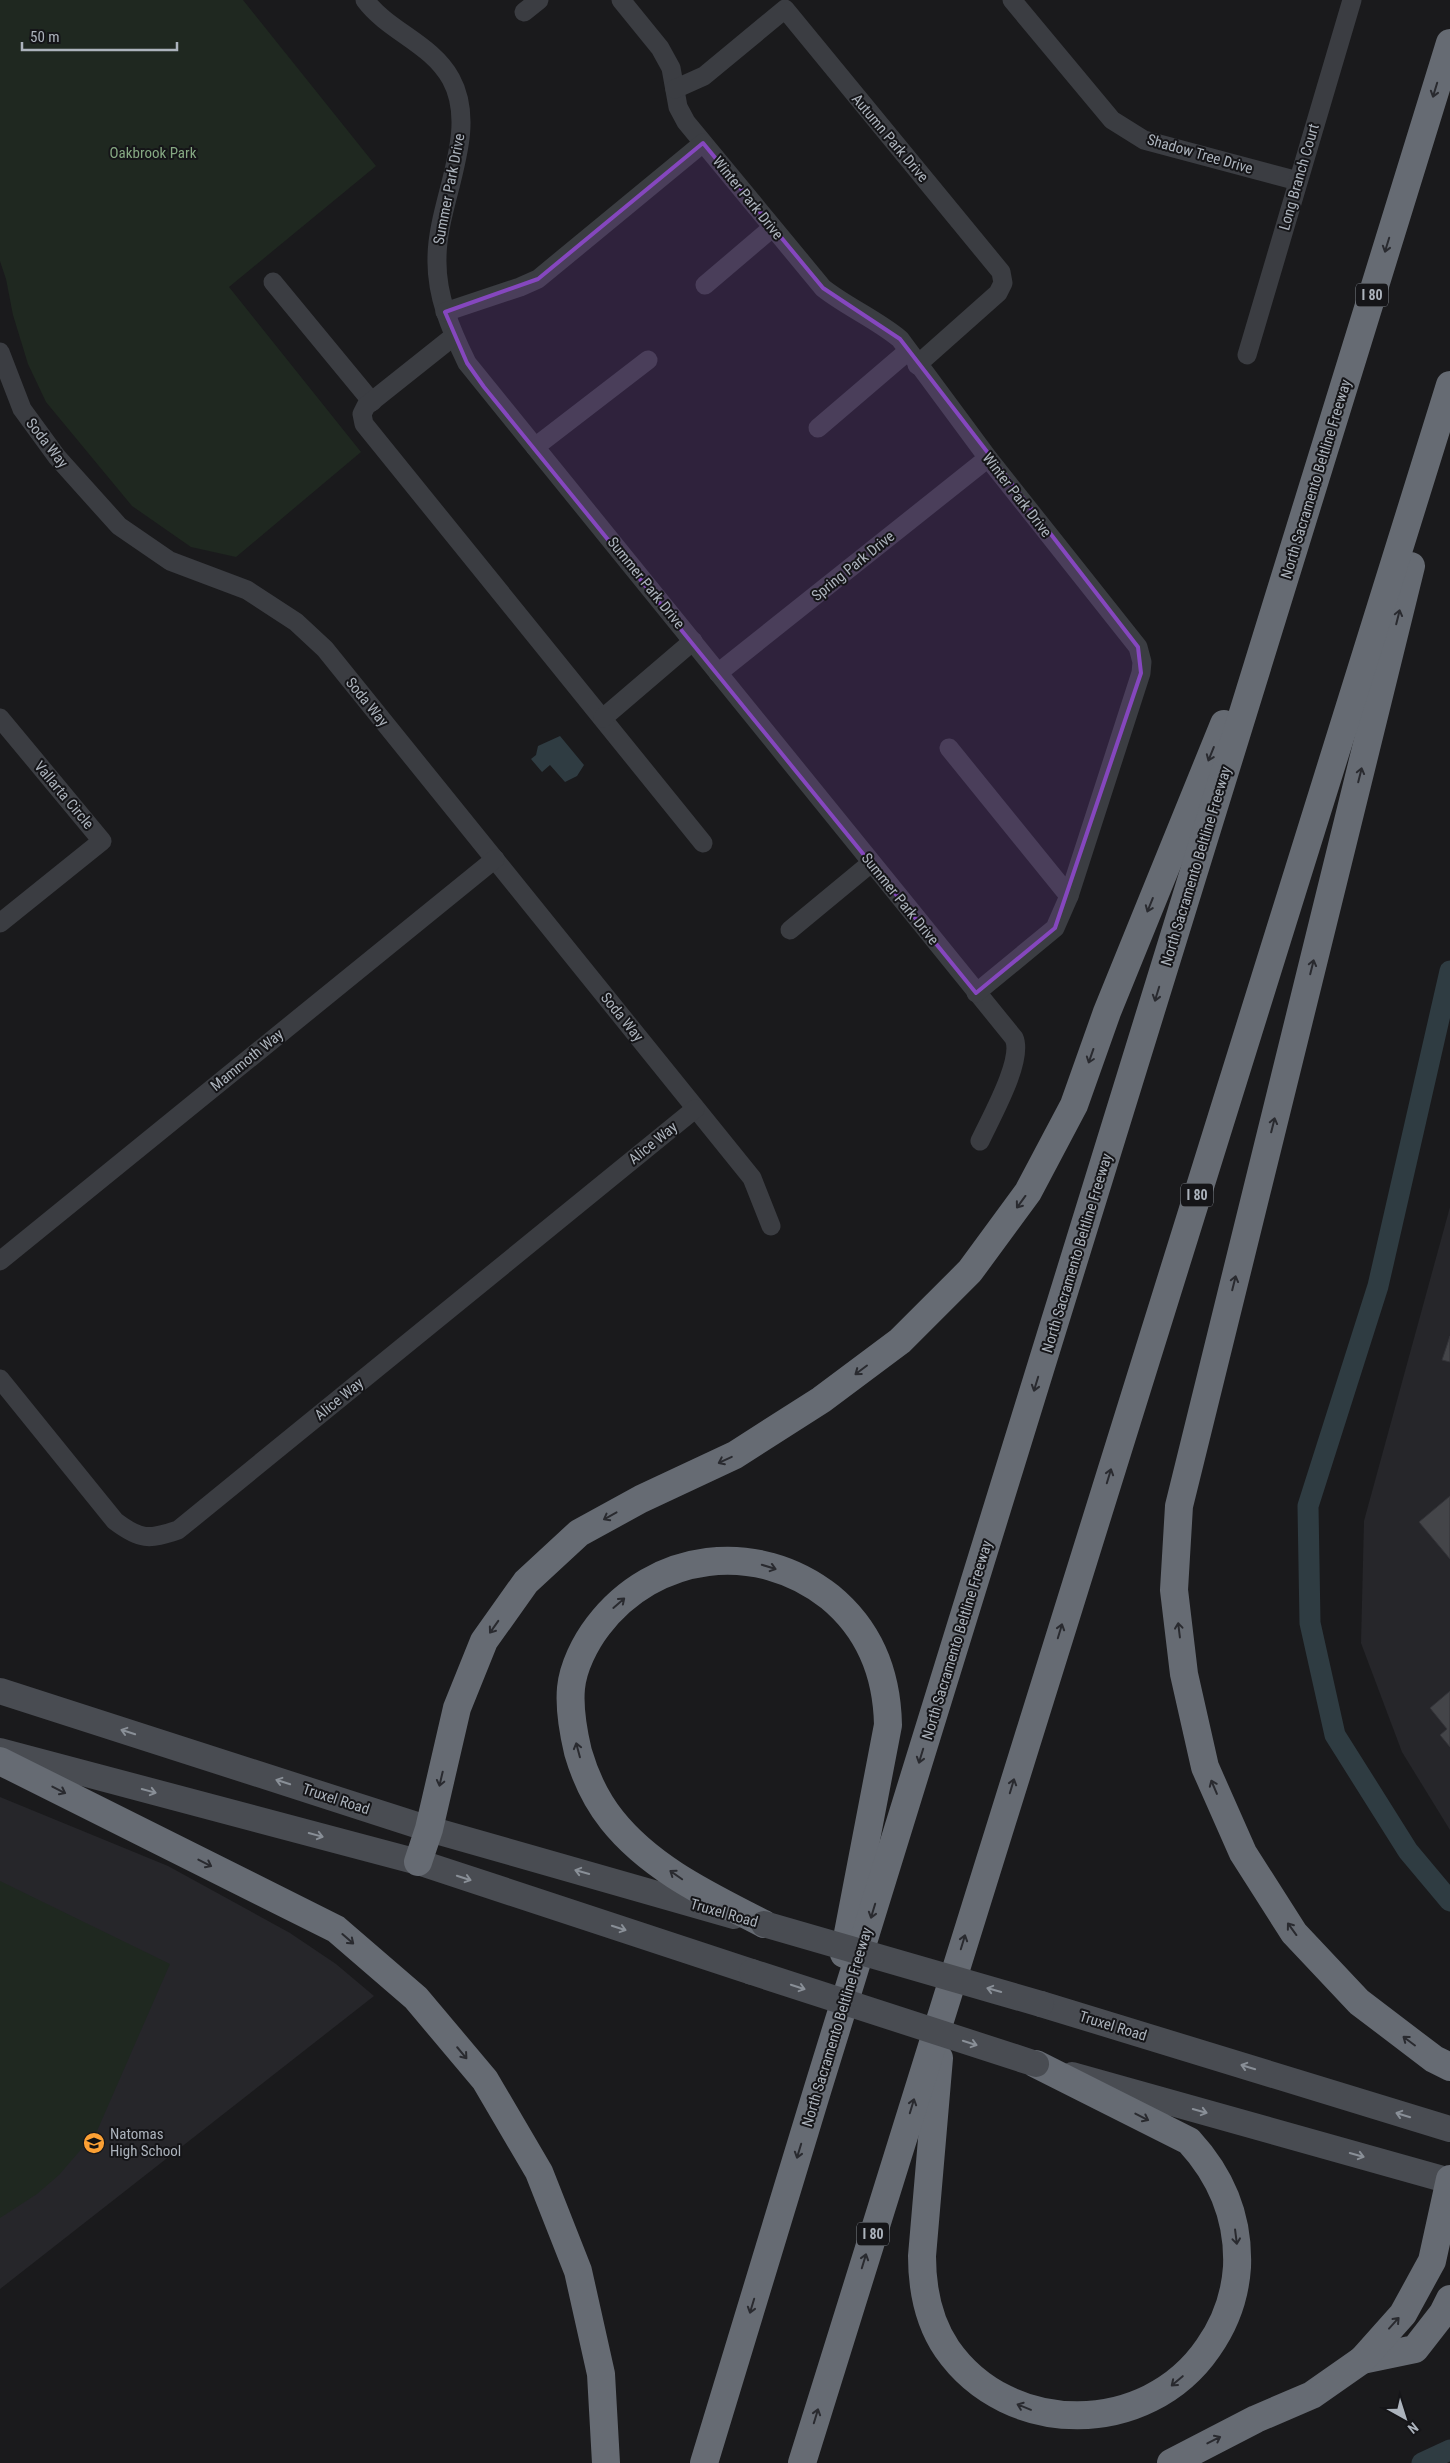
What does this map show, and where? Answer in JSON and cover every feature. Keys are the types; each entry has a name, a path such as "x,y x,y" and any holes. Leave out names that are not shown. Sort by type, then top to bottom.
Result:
{"highway":[{"name":"North Sacramento Beltline Freeway","path":"704,2463 818,2088 1450,44"},
{"name":"I 80","path":"802,2463 943,2005 1450,384"},
{"path":"1450,407 1180,1506 1174,1590 1184,1674 1205,1767 1243,1853 1294,1933 1358,2002 1434,2059 1450,2067"},
{"path":"418,1862 429,1829 457,1708 484,1641 526,1582 579,1533 642,1499 735,1455 821,1400 900,1341 970,1271 1028,1192 1074,1105 1107,1012 1295,547"},
{"path":"764,1924 697,1889 637,1847 612,1821 599,1801 583,1769 574,1735 571,1687 576,1666 595,1630 610,1611 634,1590 662,1574 704,1562 736,1560 757,1564 786,1572 817,1587 842,1608 863,1632 878,1661 884,1682 888,1724 818,2088"},
{"path":"0,1761 336,1929 416,1998 484,2080 539,2172 578,2270 601,2374 606,2463"},
{"path":"943,2005 922,2256 922,2279 932,2320 947,2349 968,2374 1003,2399 1032,2410 1054,2415 1086,2417 1119,2411 1140,2404 1177,2382 1200,2359 1219,2332 1228,2312 1236,2280 1238,2248 1235,2226 1221,2184 1204,2156 1189,2140 1036,2064"},
{"path":"1171,2463 1256,2419 1312,2395 1362,2360 1403,2314 1432,2261 1450,2180"},
{"path":"1362,2360 1415,2350 1443,2313 1450,2299"}],"main road":[{"name":"Truxel Road","path":"0,1691 429,1829 1041,2004 1450,2129"},
{"path":"0,1751 418,1862 1036,2064 1450,2180"}],"street":[{"name":"Summer Park Drive","path":"365,0 392,27 417,42 436,59 451,80 460,104 462,130 438,243 438,279 445,312 467,364 693,640 718,674 1017,1045 1014,1065 980,1142"},
{"path":"524,12 539,0"},
{"name":"Winter Park Drive","path":"621,0 660,48 671,68 678,107 703,143 823,288 844,305 884,326 900,340 988,458 1138,647 1142,662 1141,673 1069,896 1055,928 976,993"},
{"name":"Shadow Tree Drive","path":"1012,0 1112,120 1144,140 1298,181"},
{"name":"Long Branch Court","path":"1248,355 1352,0"},
{"name":"Autumn Park Drive","path":"675,89 704,76 785,9 1001,272 1003,283 998,293 913,358"},
{"path":"445,312 520,287 538,279 703,143"},
{"path":"705,285 772,228"},
{"path":"273,282 372,402"},
{"path":"454,336 366,406 362,414 364,424 703,843"},
{"name":"Soda Way","path":"0,352 22,410 57,457 118,526 170,561 247,590 296,622 325,649 752,1178 771,1226"},
{"path":"818,428 913,358"},
{"path":"535,447 648,360"},
{"name":"Spring Park Drive","path":"718,674 988,458"},
{"path":"603,718 693,640"},
{"name":"Vallarta Circle","path":"0,718 102,841 0,923"},
{"path":"949,748 1069,896"},
{"name":"Mammoth Way","path":"0,1262 495,859"},
{"path":"790,930 870,863"},
{"name":"Alice Way","path":"0,1379 115,1521 132,1534 155,1538 178,1530 695,1109"}],"highlighted area":[{"path":"703,143 823,288 900,339 1138,647 1141,673 1055,928 976,993 484,387 467,363 445,312 538,279"}],"shaded area":[{"path":"560,736 584,765 577,776 565,782 550,765 542,772 531,759 536,755 538,746"},
{"path":"1450,1207 1450,1830 1402,1752 1361,1643 1364,1521"},
{"name":"Natomas High School","path":"0,1797 168,1866 290,1933 336,1964 374,1996 0,2289"}],"green space":[{"name":"Oakbrook Park","path":"0,0 243,0 376,166 229,287 361,452 236,557 191,547 132,506 46,402 28,364 13,315 6,279 0,261"},
{"path":"0,1881 170,1964 97,2131 59,2175 37,2194 0,2218"}],"building":[{"path":"1450,1336 1450,1362 1442,1360"},
{"path":"1450,1496 1450,1559 1419,1522"},
{"path":"1450,1691 1450,1747 1440,1735 1447,1729 1430,1708"}],"waterway":[{"path":"1450,971 1378,1286 1308,1506 1310,1623 1335,1735 1408,1851 1450,1901"},
{"path":"1422,2463 1450,2450"}],"place":[{"name":"Natomas High School","path":"94,2143"}]}
